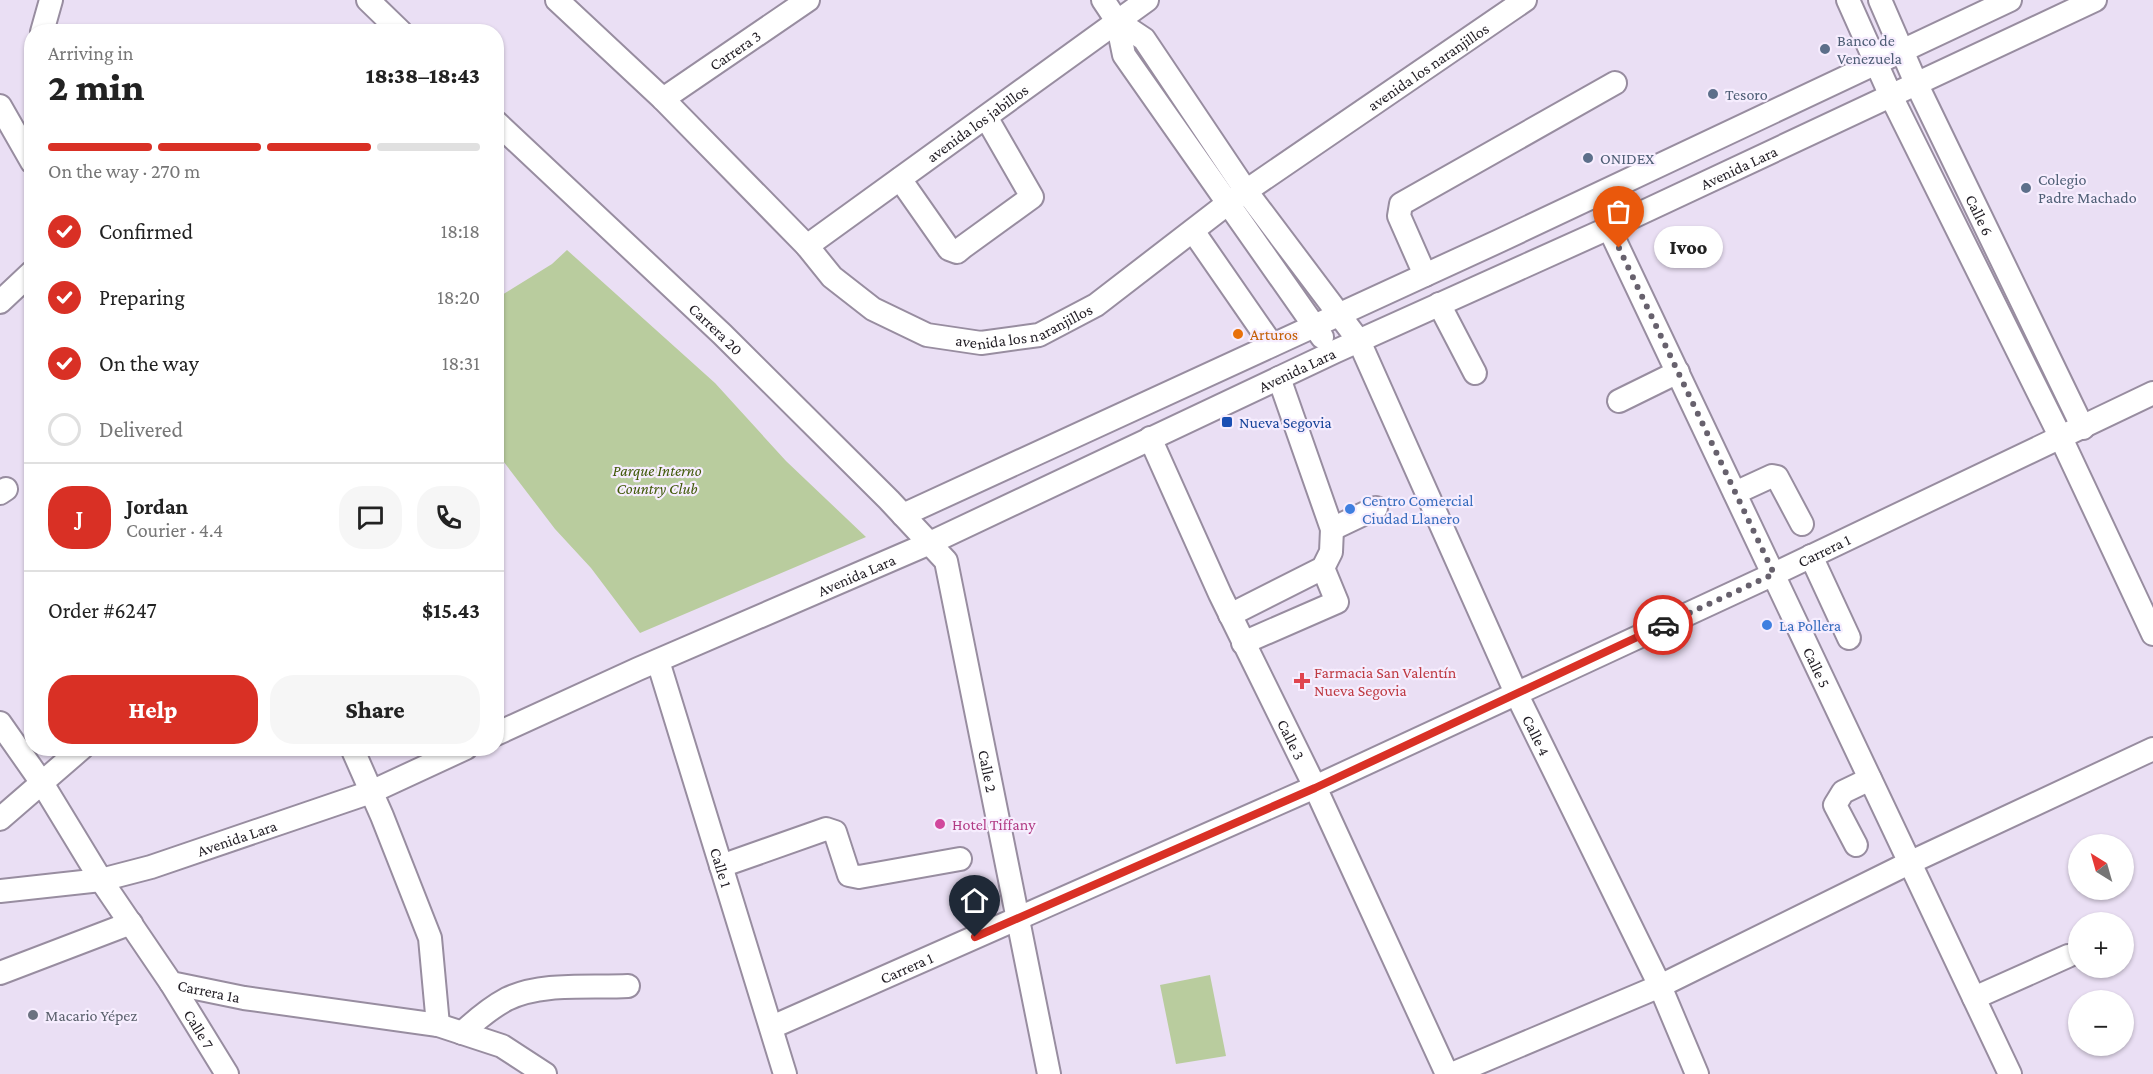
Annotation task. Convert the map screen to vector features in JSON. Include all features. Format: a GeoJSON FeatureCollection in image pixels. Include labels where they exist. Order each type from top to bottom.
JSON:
{"type":"FeatureCollection","features":[{"type":"Feature","properties":{"kind":"street"},"geometry":{"type":"LineString","coordinates":[[368,0],[393,24]]}},
{"type":"Feature","properties":{"kind":"street","name":"avenida los naranjillos"},"geometry":{"type":"LineString","coordinates":[[557,0],[663,99],[807,246],[832,277],[873,309],[927,335],[981,343],[1039,335],[1096,305],[1227,204],[1525,0]]}},
{"type":"Feature","properties":{"kind":"street","name":"Carrera 3"},"geometry":{"type":"LineString","coordinates":[[663,99],[808,0]]}},
{"type":"Feature","properties":{"kind":"street"},"geometry":{"type":"LineString","coordinates":[[1104,0],[1118,21],[1124,55],[1313,327],[1334,352]]}},
{"type":"Feature","properties":{"kind":"street","name":"avenida los jabillos"},"geometry":{"type":"LineString","coordinates":[[807,246],[1147,0]]}},
{"type":"Feature","properties":{"kind":"street"},"geometry":{"type":"LineString","coordinates":[[1848,0],[1875,63],[2061,438],[2153,634]]}},
{"type":"Feature","properties":{"kind":"street","name":"Calle 6"},"geometry":{"type":"LineString","coordinates":[[1880,0],[1916,83],[2083,428]]}},
{"type":"Feature","properties":{"kind":"street","name":"Avenida Lara"},"geometry":{"type":"LineString","coordinates":[[903,515],[1425,275],[2010,0]]}},
{"type":"Feature","properties":{"kind":"street","name":"Avenida Lara"},"geometry":{"type":"LineString","coordinates":[[504,731],[658,661],[930,543],[1334,352],[1610,228],[1890,94],[2095,0]]}},
{"type":"Feature","properties":{"kind":"street","name":"Calle 4"},"geometry":{"type":"LineString","coordinates":[[1118,21],[1144,39],[1246,191],[1359,341],[1516,693],[1660,986],[1697,1074]]}},
{"type":"Feature","properties":{"kind":"street"},"geometry":{"type":"LineString","coordinates":[[1425,275],[1399,216],[1401,204],[1615,83]]}},
{"type":"Feature","properties":{"kind":"street"},"geometry":{"type":"LineString","coordinates":[[0,106],[24,148]]}},
{"type":"Feature","properties":{"kind":"street"},"geometry":{"type":"LineString","coordinates":[[900,179],[949,249],[957,252],[1032,197],[986,117]]}},
{"type":"Feature","properties":{"kind":"street","name":"Carrera 20"},"geometry":{"type":"LineString","coordinates":[[504,130],[722,334],[930,543]]}},
{"type":"Feature","properties":{"kind":"street","name":"Calle 5"},"geometry":{"type":"LineString","coordinates":[[1610,228],[2010,1074]]}},
{"type":"Feature","properties":{"kind":"street"},"geometry":{"type":"LineString","coordinates":[[1193,231],[1272,345]]}},
{"type":"Feature","properties":{"kind":"street"},"geometry":{"type":"LineString","coordinates":[[0,302],[24,280]]}},
{"type":"Feature","properties":{"kind":"street"},"geometry":{"type":"LineString","coordinates":[[1439,304],[1475,374]]}},
{"type":"Feature","properties":{"kind":"street"},"geometry":{"type":"LineString","coordinates":[[1619,401],[1678,372]]}},
{"type":"Feature","properties":{"kind":"street"},"geometry":{"type":"LineString","coordinates":[[1230,615],[1323,568],[1331,552],[1332,528],[1279,378]]}},
{"type":"Feature","properties":{"kind":"street","name":"Carrera 1"},"geometry":{"type":"LineString","coordinates":[[772,1027],[1315,788],[1774,574],[2153,393]]}},
{"type":"Feature","properties":{"kind":"street","name":"Calle 3"},"geometry":{"type":"LineString","coordinates":[[1150,438],[1243,643],[1315,788],[1447,1074]]}},
{"type":"Feature","properties":{"kind":"street"},"geometry":{"type":"LineString","coordinates":[[1735,493],[1772,476],[1777,477],[1802,524]]}},
{"type":"Feature","properties":{"kind":"street"},"geometry":{"type":"LineString","coordinates":[[1332,528],[1376,508]]}},
{"type":"Feature","properties":{"kind":"street","name":"Calle 2"},"geometry":{"type":"LineString","coordinates":[[930,543],[946,561],[1016,919],[1049,1074]]}},
{"type":"Feature","properties":{"kind":"street"},"geometry":{"type":"LineString","coordinates":[[1811,556],[1849,638]]}},
{"type":"Feature","properties":{"kind":"street"},"geometry":{"type":"LineString","coordinates":[[1243,643],[1337,602],[1323,568]]}},
{"type":"Feature","properties":{"kind":"street","name":"Calle 1"},"geometry":{"type":"LineString","coordinates":[[658,661],[785,1074]]}},
{"type":"Feature","properties":{"kind":"street","name":"Carrera 1a"},"geometry":{"type":"LineString","coordinates":[[0,723],[42,783],[101,880],[171,983],[244,998],[438,1025],[502,1046],[545,1074]]}},
{"type":"Feature","properties":{"kind":"street"},"geometry":{"type":"LineString","coordinates":[[1452,1074],[1660,986],[1909,863],[2153,749]]}},
{"type":"Feature","properties":{"kind":"street"},"geometry":{"type":"LineString","coordinates":[[0,819],[73,756]]}},
{"type":"Feature","properties":{"kind":"street"},"geometry":{"type":"LineString","coordinates":[[355,756],[430,938],[438,1025]]}},
{"type":"Feature","properties":{"kind":"street","name":"Avenida Lara"},"geometry":{"type":"LineString","coordinates":[[0,891],[101,880],[151,867],[371,792],[449,756]]}},
{"type":"Feature","properties":{"kind":"street"},"geometry":{"type":"LineString","coordinates":[[1856,845],[1835,805],[1843,792],[1870,779]]}},
{"type":"Feature","properties":{"kind":"street"},"geometry":{"type":"LineString","coordinates":[[722,866],[826,829],[835,832],[849,874],[859,877],[960,859]]}},
{"type":"Feature","properties":{"kind":"street"},"geometry":{"type":"LineString","coordinates":[[0,973],[131,923]]}},
{"type":"Feature","properties":{"kind":"street"},"geometry":{"type":"LineString","coordinates":[[1974,999],[2068,956]]}},
{"type":"Feature","properties":{"kind":"street","name":"Calle 7"},"geometry":{"type":"LineString","coordinates":[[171,983],[227,1074]]}},
{"type":"Feature","properties":{"kind":"street"},"geometry":{"type":"LineString","coordinates":[[462,1033],[488,1010],[509,998],[538,990],[628,986]]}},
{"type":"Feature","properties":{"kind":"green space","name":"Parque Interno Country Club"},"geometry":{"type":"Polygon","coordinates":[[[567,250],[715,383],[786,461],[866,537],[640,633],[591,568],[555,529],[504,462],[504,294],[552,264],[567,250]]]}},
{"type":"Feature","properties":{"kind":"green space"},"geometry":{"type":"Polygon","coordinates":[[[1210,975],[1226,1056],[1176,1064],[1160,985],[1210,975]]]}},
{"type":"Feature","properties":{"kind":"way so far"},"geometry":{"type":"LineString","coordinates":[[1619,248],[1774,574],[1663,625]]}},
{"type":"Feature","properties":{"kind":"place","name":"Banco de Venezuela"},"geometry":{"type":"Point","coordinates":[1825,49]}},
{"type":"Feature","properties":{"kind":"place","name":"Tesoro"},"geometry":{"type":"Point","coordinates":[1713,94]}},
{"type":"Feature","properties":{"kind":"place","name":"ONIDEX"},"geometry":{"type":"Point","coordinates":[1588,158]}},
{"type":"Feature","properties":{"kind":"place","name":"Colegio Padre Machado"},"geometry":{"type":"Point","coordinates":[2026,188]}},
{"type":"Feature","properties":{"kind":"place","name":"Ivoo"},"geometry":{"type":"Point","coordinates":[1619,248]}},
{"type":"Feature","properties":{"kind":"place","name":"Arturos"},"geometry":{"type":"Point","coordinates":[1238,334]}},
{"type":"Feature","properties":{"kind":"place","name":"Nueva Segovia"},"geometry":{"type":"Point","coordinates":[1227,422]}},
{"type":"Feature","properties":{"kind":"place","name":"Centro Comercial Ciudad Llanero"},"geometry":{"type":"Point","coordinates":[1350,509]}},
{"type":"Feature","properties":{"kind":"place","name":"La Pollera"},"geometry":{"type":"Point","coordinates":[1767,625]}},
{"type":"Feature","properties":{"kind":"place","name":"Farmacia San Valentín Nueva Segovia"},"geometry":{"type":"Point","coordinates":[1302,681]}},
{"type":"Feature","properties":{"kind":"place","name":"Hotel Tiffany"},"geometry":{"type":"Point","coordinates":[940,824]}},
{"type":"Feature","properties":{"kind":"place","name":"Macario Yépez"},"geometry":{"type":"Point","coordinates":[33,1015]}},
{"type":"Feature","properties":{"kind":"route"},"geometry":{"type":"LineString","coordinates":[[975,937],[1315,788],[1663,625]]}}]}
